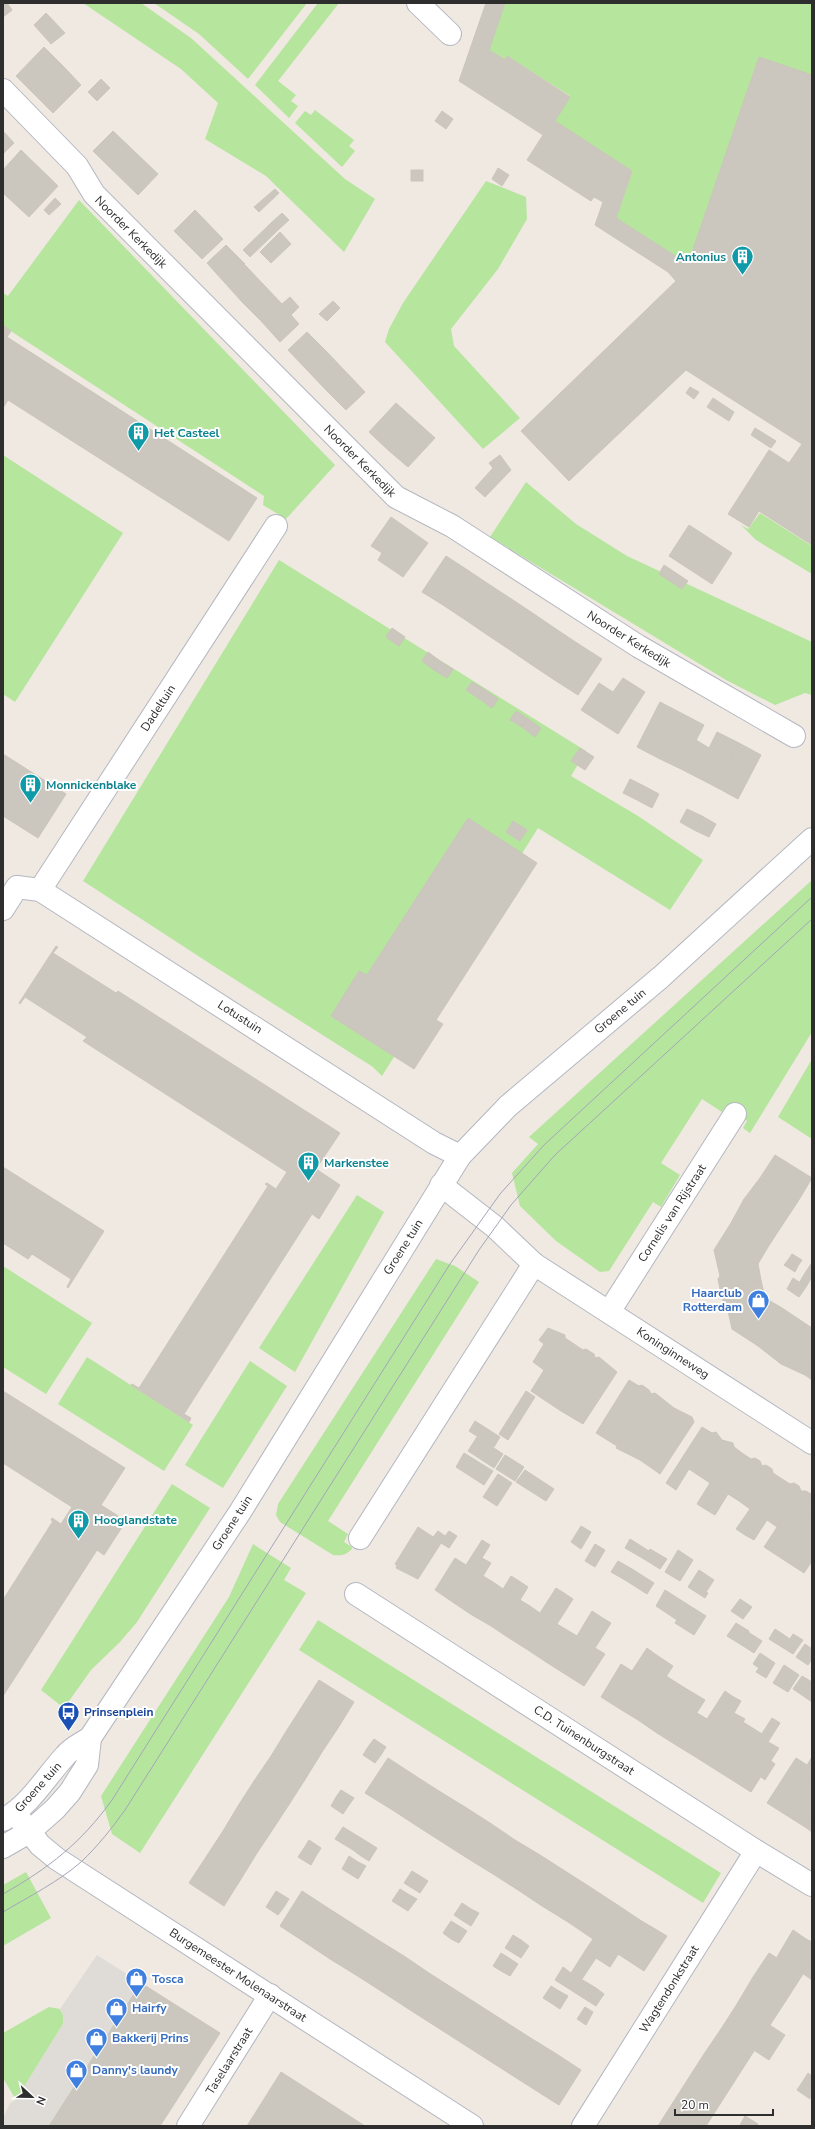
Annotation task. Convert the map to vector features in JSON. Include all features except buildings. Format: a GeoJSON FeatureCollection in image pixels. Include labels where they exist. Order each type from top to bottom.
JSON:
{"type":"FeatureCollection","features":[{"type":"Feature","properties":{"kind":"street"},"geometry":{"type":"LineString","coordinates":[[418,3],[450,34]]}},
{"type":"Feature","properties":{"kind":"street","name":"Noorder Kerkedijk"},"geometry":{"type":"LineString","coordinates":[[3,90],[77,166],[94,194],[396,497],[452,526],[638,646],[794,736]]}},
{"type":"Feature","properties":{"kind":"street","name":"Dadeltuin"},"geometry":{"type":"LineString","coordinates":[[40,890],[276,526]]}},
{"type":"Feature","properties":{"kind":"street","name":"Groene tuin"},"geometry":{"type":"LineString","coordinates":[[9,1816],[49,1778],[66,1754],[90,1738],[240,1512],[460,1156],[508,1106],[661,976],[812,839]]}},
{"type":"Feature","properties":{"kind":"street","name":"Lotustuin"},"geometry":{"type":"LineString","coordinates":[[3,909],[17,887],[40,890],[434,1143],[460,1156]]}},
{"type":"Feature","properties":{"kind":"street","name":"Cornelis van Rijstraat"},"geometry":{"type":"LineString","coordinates":[[609,1312],[735,1114]]}},
{"type":"Feature","properties":{"kind":"street","name":"Koninginneweg"},"geometry":{"type":"LineString","coordinates":[[441,1185],[494,1227],[534,1264],[812,1443]]}},
{"type":"Feature","properties":{"kind":"street"},"geometry":{"type":"LineString","coordinates":[[360,1538],[534,1264]]}},
{"type":"Feature","properties":{"kind":"street","name":"C.D. Tuinenburgstraat"},"geometry":{"type":"LineString","coordinates":[[356,1594],[756,1851],[812,1885]]}},
{"type":"Feature","properties":{"kind":"street","name":"Groene tuin"},"geometry":{"type":"LineString","coordinates":[[3,1847],[29,1832],[55,1809],[87,1766],[90,1738]]}},
{"type":"Feature","properties":{"kind":"street","name":"Burgemeester Molenaarstraat"},"geometry":{"type":"LineString","coordinates":[[9,1816],[29,1832],[40,1845],[57,1859],[270,1995],[463,2124]]}},
{"type":"Feature","properties":{"kind":"street","name":"Wagtendonkstraat"},"geometry":{"type":"LineString","coordinates":[[583,2126],[756,1851]]}},
{"type":"Feature","properties":{"kind":"street","name":"Taselaarstraat"},"geometry":{"type":"LineString","coordinates":[[188,2126],[270,1995]]}},
{"type":"Feature","properties":{"kind":"green space"},"geometry":{"type":"Polygon","coordinates":[[[83,3],[141,3],[191,38],[345,179],[375,199],[344,252],[266,176],[205,139],[218,103],[181,69],[83,3]]]}},
{"type":"Feature","properties":{"kind":"green space"},"geometry":{"type":"Polygon","coordinates":[[[154,3],[307,3],[248,79],[199,34],[154,3]]]}},
{"type":"Feature","properties":{"kind":"green space"},"geometry":{"type":"Polygon","coordinates":[[[318,3],[339,3],[278,81],[296,95],[291,101],[298,106],[289,118],[255,85],[318,3]]]}},
{"type":"Feature","properties":{"kind":"green space"},"geometry":{"type":"Polygon","coordinates":[[[505,3],[812,3],[812,75],[688,264],[616,218],[632,171],[555,121],[570,96],[507,56],[505,60],[489,50],[505,3]]]}},
{"type":"Feature","properties":{"kind":"green space"},"geometry":{"type":"Polygon","coordinates":[[[315,110],[354,140],[349,146],[355,151],[342,167],[295,123],[305,111],[311,115],[315,110]]]}},
{"type":"Feature","properties":{"kind":"green space"},"geometry":{"type":"Polygon","coordinates":[[[486,181],[526,197],[527,219],[498,269],[451,329],[454,346],[520,418],[483,449],[385,342],[389,329],[403,303],[486,181]]]}},
{"type":"Feature","properties":{"kind":"green space"},"geometry":{"type":"Polygon","coordinates":[[[79,200],[335,465],[286,519],[263,505],[264,496],[3,326],[3,293],[8,296],[79,200]]]}},
{"type":"Feature","properties":{"kind":"green space"},"geometry":{"type":"Polygon","coordinates":[[[3,455],[123,533],[15,702],[3,694],[3,455]]]}},
{"type":"Feature","properties":{"kind":"green space"},"geometry":{"type":"Polygon","coordinates":[[[526,482],[576,524],[627,556],[812,642],[812,695],[805,693],[775,705],[726,680],[490,537],[526,482]]]}},
{"type":"Feature","properties":{"kind":"green space"},"geometry":{"type":"Polygon","coordinates":[[[760,513],[812,546],[812,574],[756,540],[741,525],[748,529],[760,513]]]}},
{"type":"Feature","properties":{"kind":"green space"},"geometry":{"type":"Polygon","coordinates":[[[279,560],[586,751],[571,776],[638,816],[703,860],[670,910],[538,828],[382,1076],[373,1067],[83,881],[279,560]]]}},
{"type":"Feature","properties":{"kind":"green space"},"geometry":{"type":"Polygon","coordinates":[[[812,880],[812,1032],[750,1133],[743,1128],[747,1121],[726,1106],[722,1112],[702,1099],[661,1163],[680,1175],[661,1207],[653,1202],[609,1271],[600,1272],[556,1241],[520,1206],[512,1173],[538,1144],[529,1137],[812,880]]]}},
{"type":"Feature","properties":{"kind":"green space"},"geometry":{"type":"Polygon","coordinates":[[[812,1059],[812,1139],[778,1117],[812,1059]]]}},
{"type":"Feature","properties":{"kind":"green space"},"geometry":{"type":"Polygon","coordinates":[[[357,1195],[384,1212],[295,1372],[259,1348],[357,1195]]]}},
{"type":"Feature","properties":{"kind":"green space"},"geometry":{"type":"Polygon","coordinates":[[[436,1259],[455,1266],[479,1282],[328,1521],[348,1534],[344,1542],[352,1547],[352,1549],[346,1554],[333,1555],[280,1522],[276,1515],[278,1504],[436,1259]]]}},
{"type":"Feature","properties":{"kind":"green space"},"geometry":{"type":"Polygon","coordinates":[[[3,1266],[92,1323],[46,1394],[3,1367],[3,1266]]]}},
{"type":"Feature","properties":{"kind":"green space"},"geometry":{"type":"Polygon","coordinates":[[[87,1357],[193,1425],[164,1471],[58,1404],[87,1357]]]}},
{"type":"Feature","properties":{"kind":"green space"},"geometry":{"type":"Polygon","coordinates":[[[250,1361],[287,1386],[223,1488],[185,1465],[250,1361]]]}},
{"type":"Feature","properties":{"kind":"green space"},"geometry":{"type":"Polygon","coordinates":[[[172,1484],[210,1508],[137,1622],[120,1642],[91,1670],[64,1708],[41,1690],[172,1484]]]}},
{"type":"Feature","properties":{"kind":"green space"},"geometry":{"type":"Polygon","coordinates":[[[253,1544],[291,1568],[284,1580],[306,1593],[140,1853],[112,1834],[101,1796],[229,1597],[253,1544]]]}},
{"type":"Feature","properties":{"kind":"green space"},"geometry":{"type":"Polygon","coordinates":[[[318,1620],[721,1873],[703,1903],[299,1650],[318,1620]]]}},
{"type":"Feature","properties":{"kind":"green space"},"geometry":{"type":"Polygon","coordinates":[[[26,1872],[51,1918],[3,1946],[3,1885],[26,1872]]]}},
{"type":"Feature","properties":{"kind":"green space"},"geometry":{"type":"Polygon","coordinates":[[[49,2007],[60,2009],[63,2015],[63,2024],[16,2100],[3,2078],[3,2033],[49,2007]]]}},
{"type":"Feature","properties":{"kind":"shaded area"},"geometry":{"type":"Polygon","coordinates":[[[97,1955],[141,1983],[49,2126],[3,2126],[3,2118],[10,2103],[16,2100],[63,2024],[63,2015],[60,2009],[97,1955]]]}},
{"type":"Feature","properties":{"kind":"tram line"},"geometry":{"type":"LineString","coordinates":[[3,1894],[50,1864],[76,1842],[112,1800],[450,1264],[500,1194],[544,1145],[812,897]]}},
{"type":"Feature","properties":{"kind":"tram line"},"geometry":{"type":"LineString","coordinates":[[3,1912],[53,1882],[81,1862],[93,1850],[125,1810],[479,1250],[511,1205],[555,1155],[812,919]]}},
{"type":"Feature","properties":{"kind":"place","name":"Antonius"},"geometry":{"type":"Point","coordinates":[742,276]}},
{"type":"Feature","properties":{"kind":"place","name":"Het Casteel"},"geometry":{"type":"Point","coordinates":[139,452]}},
{"type":"Feature","properties":{"kind":"place","name":"Monnickenblake"},"geometry":{"type":"Point","coordinates":[31,804]}},
{"type":"Feature","properties":{"kind":"place","name":"Markenstee"},"geometry":{"type":"Point","coordinates":[309,1182]}},
{"type":"Feature","properties":{"kind":"place","name":"Haarclub Rotterdam"},"geometry":{"type":"Point","coordinates":[758,1320]}},
{"type":"Feature","properties":{"kind":"place","name":"Hooglandstate"},"geometry":{"type":"Point","coordinates":[78,1540]}},
{"type":"Feature","properties":{"kind":"place","name":"Prinsenplein"},"geometry":{"type":"Point","coordinates":[69,1732]}},
{"type":"Feature","properties":{"kind":"place","name":"Tosca"},"geometry":{"type":"Point","coordinates":[136,1998]}},
{"type":"Feature","properties":{"kind":"place","name":"Hairfy"},"geometry":{"type":"Point","coordinates":[116,2028]}},
{"type":"Feature","properties":{"kind":"place","name":"Bakkerij Prins"},"geometry":{"type":"Point","coordinates":[97,2058]}},
{"type":"Feature","properties":{"kind":"place","name":"Danny's laundy"},"geometry":{"type":"Point","coordinates":[77,2090]}}]}
